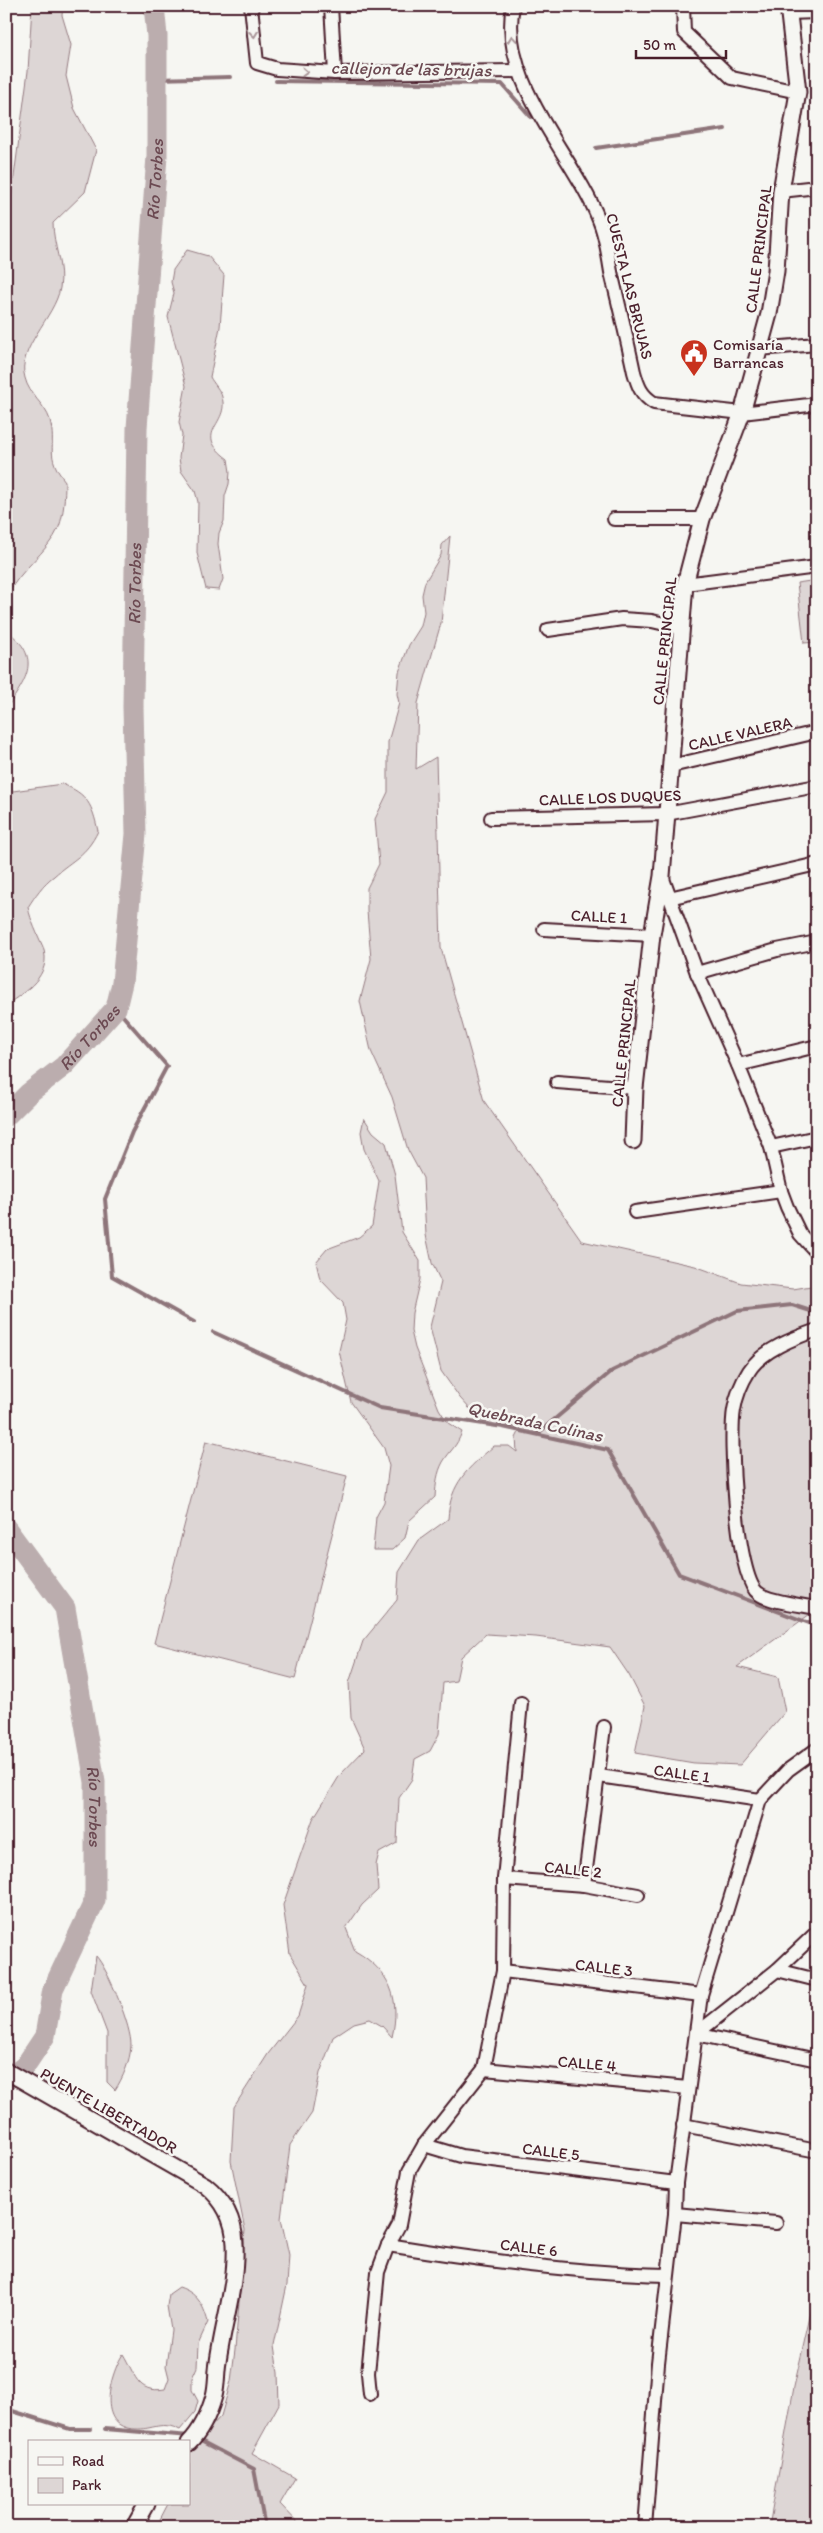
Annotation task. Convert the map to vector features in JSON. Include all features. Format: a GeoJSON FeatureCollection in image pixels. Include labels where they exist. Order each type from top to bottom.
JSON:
{"type":"FeatureCollection","features":[{"type":"Feature","properties":{"kind":"street"},"geometry":{"type":"LineString","coordinates":[[251,6],[258,62],[277,69],[335,73],[518,71]]}},
{"type":"Feature","properties":{"kind":"street"},"geometry":{"type":"LineString","coordinates":[[331,6],[335,73]]}},
{"type":"Feature","properties":{"kind":"street","name":"CUESTA LAS BRUJAS"},"geometry":{"type":"LineString","coordinates":[[513,6],[511,39],[518,71],[557,144],[580,179],[600,221],[639,388],[645,397],[654,403],[742,414],[817,404]]}},
{"type":"Feature","properties":{"kind":"street"},"geometry":{"type":"LineString","coordinates":[[683,6],[684,32],[732,78],[798,92]]}},
{"type":"Feature","properties":{"kind":"street"},"geometry":{"type":"LineString","coordinates":[[788,10],[817,12]]}},
{"type":"Feature","properties":{"kind":"street","name":"CALLE PRINCIPAL"},"geometry":{"type":"LineString","coordinates":[[632,1142],[635,1088],[652,935],[662,876],[685,584],[702,519],[742,414],[769,314],[776,271],[781,192],[798,92],[788,10]]}},
{"type":"Feature","properties":{"kind":"street"},"geometry":{"type":"LineString","coordinates":[[781,192],[817,187]]}},
{"type":"Feature","properties":{"kind":"street"},"geometry":{"type":"LineString","coordinates":[[759,349],[817,344]]}},
{"type":"Feature","properties":{"kind":"street"},"geometry":{"type":"LineString","coordinates":[[614,519],[702,519]]}},
{"type":"Feature","properties":{"kind":"street"},"geometry":{"type":"LineString","coordinates":[[685,584],[817,567]]}},
{"type":"Feature","properties":{"kind":"street"},"geometry":{"type":"LineString","coordinates":[[548,630],[622,619],[652,621],[682,628]]}},
{"type":"Feature","properties":{"kind":"street","name":"CALLE VALERA"},"geometry":{"type":"LineString","coordinates":[[671,766],[817,732]]}},
{"type":"Feature","properties":{"kind":"street","name":"CALLE LOS DUQUES"},"geometry":{"type":"LineString","coordinates":[[491,818],[666,814],[817,786]]}},
{"type":"Feature","properties":{"kind":"street"},"geometry":{"type":"LineString","coordinates":[[669,898],[817,864]]}},
{"type":"Feature","properties":{"kind":"street"},"geometry":{"type":"LineString","coordinates":[[662,876],[697,973],[738,1065],[771,1147],[781,1191],[800,1234],[817,1253]]}},
{"type":"Feature","properties":{"kind":"street","name":"CALLE 1"},"geometry":{"type":"LineString","coordinates":[[544,929],[652,935]]}},
{"type":"Feature","properties":{"kind":"street"},"geometry":{"type":"LineString","coordinates":[[697,973],[777,950],[817,942]]}},
{"type":"Feature","properties":{"kind":"street"},"geometry":{"type":"LineString","coordinates":[[738,1065],[817,1046]]}},
{"type":"Feature","properties":{"kind":"street"},"geometry":{"type":"LineString","coordinates":[[557,1082],[635,1088]]}},
{"type":"Feature","properties":{"kind":"street"},"geometry":{"type":"LineString","coordinates":[[771,1147],[817,1137]]}},
{"type":"Feature","properties":{"kind":"street"},"geometry":{"type":"LineString","coordinates":[[634,1212],[781,1191]]}},
{"type":"Feature","properties":{"kind":"street"},"geometry":{"type":"LineString","coordinates":[[817,1330],[785,1343],[751,1368],[743,1382],[734,1410],[739,1532],[748,1580],[758,1594],[817,1608]]}},
{"type":"Feature","properties":{"kind":"street"},"geometry":{"type":"LineString","coordinates":[[370,2394],[368,2373],[378,2272],[388,2244],[399,2225],[409,2171],[424,2146],[484,2069],[503,1971],[504,1879],[521,1703]]}},
{"type":"Feature","properties":{"kind":"street"},"geometry":{"type":"LineString","coordinates":[[584,1885],[604,1727]]}},
{"type":"Feature","properties":{"kind":"street"},"geometry":{"type":"LineString","coordinates":[[644,2527],[667,2275],[675,2214],[676,2183],[701,1995],[760,1800],[788,1770],[817,1749]]}},
{"type":"Feature","properties":{"kind":"street","name":"CALLE 1"},"geometry":{"type":"LineString","coordinates":[[599,1776],[760,1800]]}},
{"type":"Feature","properties":{"kind":"street","name":"CALLE 2"},"geometry":{"type":"LineString","coordinates":[[504,1879],[584,1885],[638,1895]]}},
{"type":"Feature","properties":{"kind":"street"},"geometry":{"type":"LineString","coordinates":[[696,2034],[777,1970],[817,1932]]}},
{"type":"Feature","properties":{"kind":"street"},"geometry":{"type":"LineString","coordinates":[[777,1970],[817,1980]]}},
{"type":"Feature","properties":{"kind":"street","name":"CALLE 3"},"geometry":{"type":"LineString","coordinates":[[503,1971],[701,1995]]}},
{"type":"Feature","properties":{"kind":"street"},"geometry":{"type":"LineString","coordinates":[[696,2034],[817,2060]]}},
{"type":"Feature","properties":{"kind":"street","name":"CALLE 4"},"geometry":{"type":"LineString","coordinates":[[484,2069],[688,2088]]}},
{"type":"Feature","properties":{"kind":"street","name":"PUENTE LIBERTADOR"},"geometry":{"type":"LineString","coordinates":[[6,2071],[195,2179],[219,2196],[227,2210],[235,2245],[231,2291],[218,2362],[215,2395],[204,2424],[190,2442]]}},
{"type":"Feature","properties":{"kind":"street"},"geometry":{"type":"LineString","coordinates":[[683,2125],[812,2150]]}},
{"type":"Feature","properties":{"kind":"street","name":"CALLE 5"},"geometry":{"type":"LineString","coordinates":[[424,2146],[462,2156],[676,2183]]}},
{"type":"Feature","properties":{"kind":"street"},"geometry":{"type":"LineString","coordinates":[[675,2214],[776,2223]]}},
{"type":"Feature","properties":{"kind":"street","name":"CALLE 6"},"geometry":{"type":"LineString","coordinates":[[388,2244],[433,2252],[614,2274],[667,2275]]}},
{"type":"Feature","properties":{"kind":"street"},"geometry":{"type":"LineString","coordinates":[[134,2527],[146,2506]]}},
{"type":"Feature","properties":{"kind":"green space"},"geometry":{"type":"Polygon","coordinates":[[[32,6],[63,6],[62,15],[71,45],[66,76],[74,108],[96,150],[85,192],[53,223],[61,272],[60,288],[57,299],[31,344],[24,367],[27,384],[33,395],[45,409],[50,420],[53,457],[65,481],[62,516],[59,527],[48,545],[18,578],[6,598],[6,237],[28,71],[32,6]]]}},
{"type":"Feature","properties":{"kind":"green space"},"geometry":{"type":"Polygon","coordinates":[[[187,250],[208,256],[224,275],[220,327],[210,377],[219,390],[223,407],[212,435],[213,442],[217,450],[228,459],[230,472],[225,496],[224,521],[219,533],[218,544],[223,579],[219,590],[206,589],[197,553],[198,502],[195,491],[181,471],[179,458],[182,435],[179,422],[186,386],[168,317],[174,293],[171,282],[173,270],[187,250]]]}},
{"type":"Feature","properties":{"kind":"green space"},"geometry":{"type":"Polygon","coordinates":[[[450,536],[441,623],[418,703],[416,769],[436,757],[441,948],[484,1101],[582,1241],[695,1266],[741,1283],[793,1289],[817,1285],[817,1609],[737,1667],[778,1677],[785,1712],[740,1765],[694,1763],[635,1753],[645,1706],[629,1675],[610,1647],[536,1637],[486,1634],[461,1657],[456,1681],[443,1683],[439,1734],[430,1751],[415,1759],[412,1779],[399,1798],[397,1843],[379,1853],[376,1865],[378,1890],[362,1905],[346,1928],[355,1951],[377,1967],[390,1987],[395,2010],[392,2037],[382,2026],[370,2019],[354,2023],[333,2037],[320,2073],[312,2113],[290,2145],[281,2219],[289,2255],[287,2285],[274,2346],[278,2373],[279,2404],[252,2453],[295,2478],[280,2504],[302,2527],[156,2527],[167,2506],[190,2506],[190,2450],[221,2416],[231,2381],[245,2230],[231,2161],[234,2107],[268,2054],[298,2016],[308,1984],[290,1954],[283,1905],[313,1819],[340,1775],[365,1749],[351,1718],[349,1683],[363,1641],[397,1600],[399,1572],[419,1540],[448,1519],[452,1496],[462,1477],[485,1454],[494,1446],[509,1446],[517,1452],[516,1438],[522,1426],[503,1427],[480,1420],[460,1398],[441,1371],[430,1327],[441,1282],[432,1263],[426,1235],[423,1178],[408,1150],[392,1097],[371,1051],[360,1001],[371,959],[367,888],[379,864],[375,819],[388,792],[388,742],[399,703],[397,694],[399,672],[409,645],[421,626],[424,612],[422,595],[425,582],[441,555],[442,545],[450,536]]]}},
{"type":"Feature","properties":{"kind":"green space"},"geometry":{"type":"Polygon","coordinates":[[[817,580],[817,642],[804,643],[797,583],[817,580]]]}},
{"type":"Feature","properties":{"kind":"green space"},"geometry":{"type":"Polygon","coordinates":[[[11,634],[26,653],[28,662],[24,680],[6,709],[6,635],[11,634]]]}},
{"type":"Feature","properties":{"kind":"green space"},"geometry":{"type":"Polygon","coordinates":[[[62,784],[78,792],[88,802],[94,814],[98,831],[84,852],[46,883],[28,907],[32,923],[43,947],[44,966],[35,982],[6,1005],[6,792],[62,784]]]}},
{"type":"Feature","properties":{"kind":"green space"},"geometry":{"type":"Polygon","coordinates":[[[364,1118],[373,1132],[386,1143],[395,1175],[402,1232],[420,1261],[420,1279],[412,1313],[411,1331],[415,1348],[439,1409],[448,1423],[462,1432],[458,1442],[441,1466],[435,1497],[409,1521],[405,1538],[392,1550],[373,1550],[376,1517],[384,1502],[389,1466],[384,1448],[351,1402],[339,1351],[346,1320],[343,1303],[320,1279],[316,1262],[327,1249],[359,1237],[372,1226],[379,1181],[364,1149],[361,1132],[364,1118]]]}},
{"type":"Feature","properties":{"kind":"green space"},"geometry":{"type":"Polygon","coordinates":[[[206,1441],[347,1476],[295,1679],[154,1643],[206,1441]]]}},
{"type":"Feature","properties":{"kind":"green space"},"geometry":{"type":"Polygon","coordinates":[[[6,1906],[12,1947],[6,1972],[6,1906]]]}},
{"type":"Feature","properties":{"kind":"green space"},"geometry":{"type":"Polygon","coordinates":[[[96,1956],[107,1973],[118,1999],[130,2037],[131,2046],[128,2063],[115,2090],[107,2082],[107,2033],[91,1991],[96,1956]]]}},
{"type":"Feature","properties":{"kind":"green space"},"geometry":{"type":"Polygon","coordinates":[[[817,2286],[817,2527],[769,2527],[794,2387],[817,2286]]]}},
{"type":"Feature","properties":{"kind":"green space"},"geometry":{"type":"Polygon","coordinates":[[[179,2287],[195,2296],[204,2310],[208,2322],[198,2344],[197,2367],[192,2378],[192,2390],[198,2401],[195,2412],[180,2430],[168,2426],[135,2429],[122,2426],[114,2420],[110,2410],[109,2399],[118,2363],[123,2354],[134,2375],[142,2385],[155,2390],[165,2389],[169,2378],[166,2366],[171,2330],[167,2306],[169,2294],[179,2287]]]}},
{"type":"Feature","properties":{"kind":"waterway","name":"Río Torbes"},"geometry":{"type":"LineString","coordinates":[[6,1116],[29,1093],[64,1066],[116,1008],[122,983],[136,834],[133,707],[137,428],[157,156],[157,36],[154,6]]}},
{"type":"Feature","properties":{"kind":"waterway","name":"callejon de las brujas"},"geometry":{"type":"LineString","coordinates":[[157,79],[230,77]]}},
{"type":"Feature","properties":{"kind":"waterway","name":"callejon de las brujas"},"geometry":{"type":"LineString","coordinates":[[276,81],[502,84],[531,117]]}},
{"type":"Feature","properties":{"kind":"waterway","name":"callejon de las brujas"},"geometry":{"type":"LineString","coordinates":[[596,148],[725,129]]}},
{"type":"Feature","properties":{"kind":"waterway","name":"Quebrada Colinas"},"geometry":{"type":"LineString","coordinates":[[116,1008],[167,1066],[132,1132],[105,1199],[112,1276],[194,1322]]}},
{"type":"Feature","properties":{"kind":"waterway"},"geometry":{"type":"LineString","coordinates":[[537,1434],[612,1371],[737,1311],[792,1305],[817,1313]]}},
{"type":"Feature","properties":{"kind":"waterway","name":"Quebrada Colinas"},"geometry":{"type":"LineString","coordinates":[[213,1332],[380,1408],[503,1427],[608,1450],[679,1574],[817,1626]]}},
{"type":"Feature","properties":{"kind":"waterway","name":"Río Torbes"},"geometry":{"type":"LineString","coordinates":[[6,1528],[65,1608],[95,1782],[95,1900],[53,1989],[45,2036],[25,2066],[6,2080]]}},
{"type":"Feature","properties":{"kind":"waterway"},"geometry":{"type":"LineString","coordinates":[[6,2409],[70,2429],[90,2429]]}},
{"type":"Feature","properties":{"kind":"waterway"},"geometry":{"type":"LineString","coordinates":[[105,2429],[190,2436]]}},
{"type":"Feature","properties":{"kind":"waterway"},"geometry":{"type":"LineString","coordinates":[[197,2439],[254,2469],[265,2527]]}},
{"type":"Feature","properties":{"kind":"place","name":"Comisaría Barrancas"},"geometry":{"type":"Point","coordinates":[694,377]}}]}
